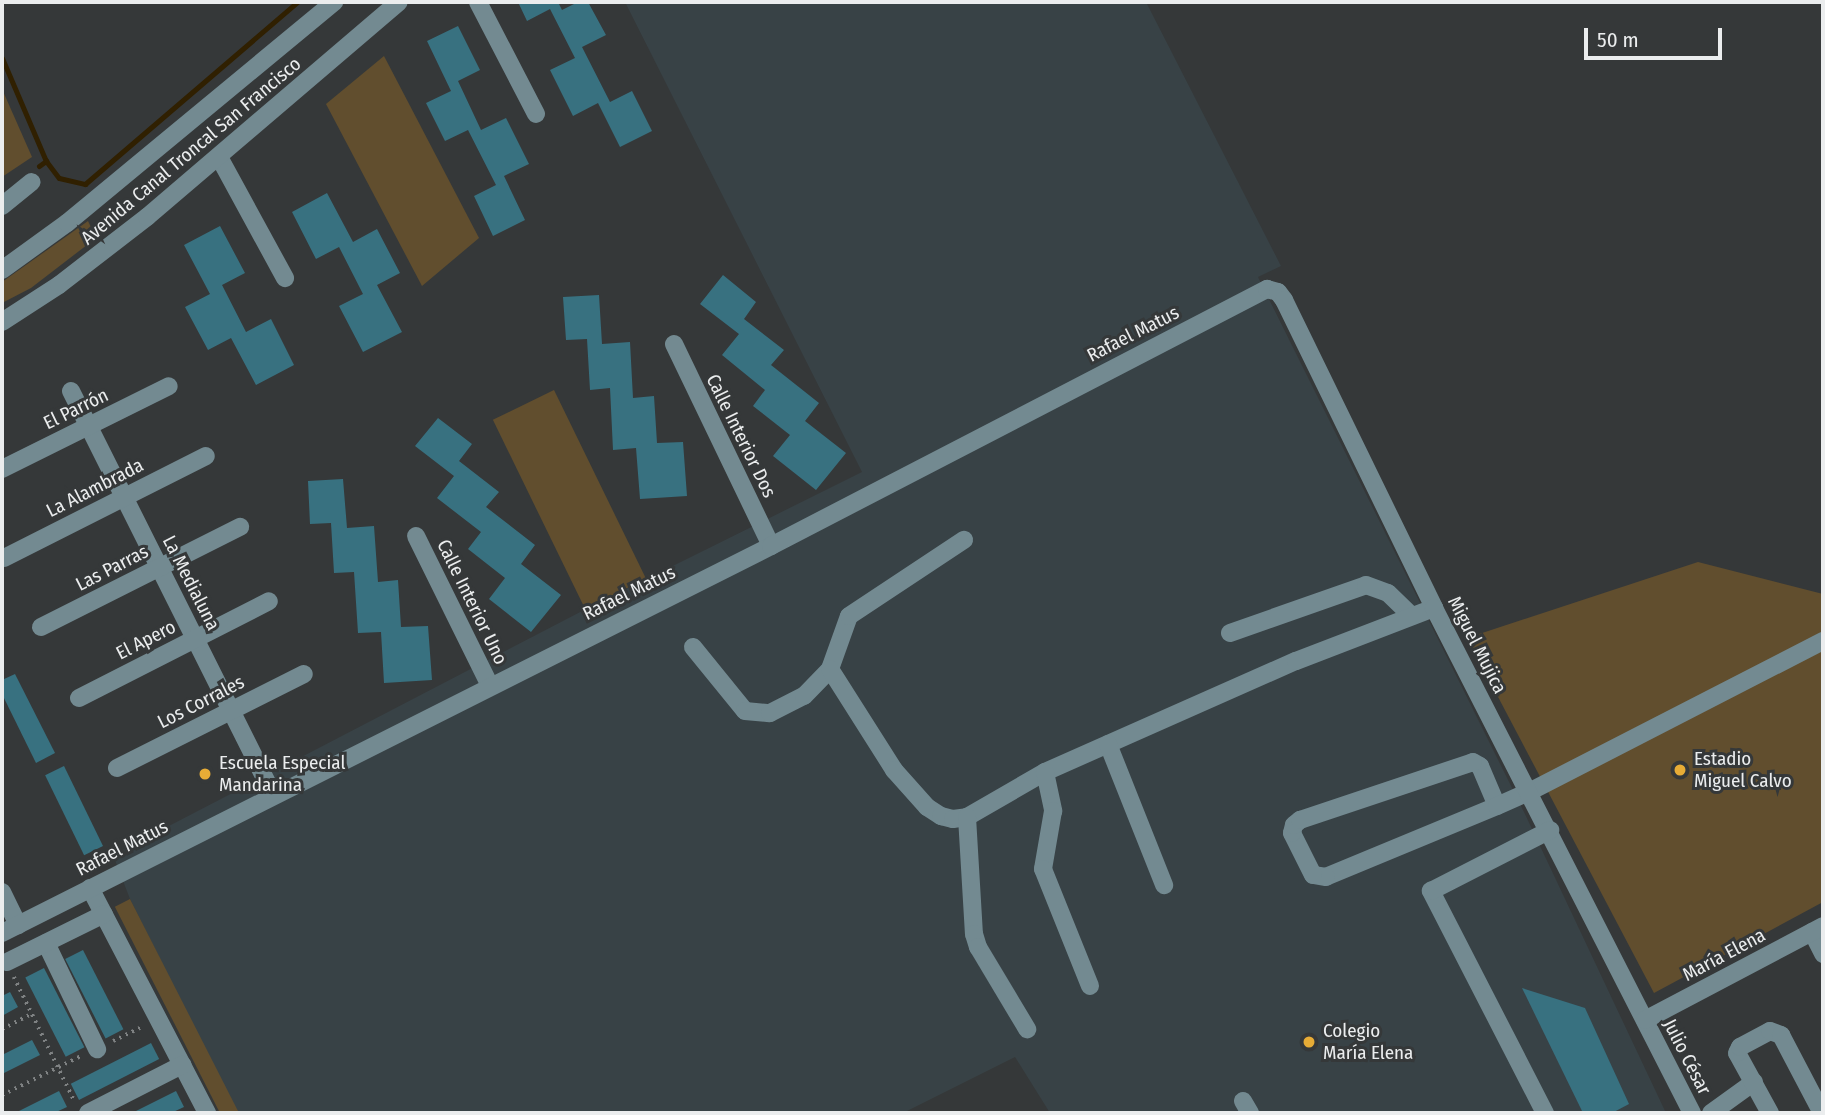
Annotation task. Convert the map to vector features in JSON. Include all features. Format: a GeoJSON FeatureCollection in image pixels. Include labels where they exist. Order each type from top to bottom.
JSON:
{"type":"FeatureCollection","features":[{"type":"Feature","properties":{"kind":"street","name":"Avenida Canal Troncal San Francisco"},"geometry":{"type":"LineString","coordinates":[[2,270],[67,223],[334,2]]}},
{"type":"Feature","properties":{"kind":"street","name":"Avenida Canal Troncal San Francisco"},"geometry":{"type":"LineString","coordinates":[[2,322],[100,254],[219,157],[399,2]]}},
{"type":"Feature","properties":{"kind":"street"},"geometry":{"type":"LineString","coordinates":[[478,2],[536,114]]}},
{"type":"Feature","properties":{"kind":"street"},"geometry":{"type":"LineString","coordinates":[[219,157],[285,278]]}},
{"type":"Feature","properties":{"kind":"street"},"geometry":{"type":"LineString","coordinates":[[2,206],[32,182]]}},
{"type":"Feature","properties":{"kind":"street","name":"Rafael Matus"},"geometry":{"type":"LineString","coordinates":[[10,929],[273,794],[771,546],[1261,291],[1273,290]]}},
{"type":"Feature","properties":{"kind":"street","name":"Miguel Mujica"},"geometry":{"type":"LineString","coordinates":[[1273,290],[1284,300],[1434,608],[1645,1020]]}},
{"type":"Feature","properties":{"kind":"street","name":"Calle Interior Dos"},"geometry":{"type":"LineString","coordinates":[[674,344],[771,546]]}},
{"type":"Feature","properties":{"kind":"street","name":"El Parrón"},"geometry":{"type":"LineString","coordinates":[[2,469],[169,386]]}},
{"type":"Feature","properties":{"kind":"street","name":"La Medialuna"},"geometry":{"type":"LineString","coordinates":[[71,391],[273,794]]}},
{"type":"Feature","properties":{"kind":"street","name":"La Alambrada"},"geometry":{"type":"LineString","coordinates":[[4,558],[206,456]]}},
{"type":"Feature","properties":{"kind":"street","name":"Las Parras"},"geometry":{"type":"LineString","coordinates":[[41,627],[240,527]]}},
{"type":"Feature","properties":{"kind":"street","name":"Calle Interior Uno"},"geometry":{"type":"LineString","coordinates":[[416,536],[490,686]]}},
{"type":"Feature","properties":{"kind":"street"},"geometry":{"type":"LineString","coordinates":[[693,647],[745,711],[770,713],[804,696],[830,669],[849,616],[964,540]]}},
{"type":"Feature","properties":{"kind":"street"},"geometry":{"type":"LineString","coordinates":[[1230,633],[1366,585],[1388,593],[1412,616]]}},
{"type":"Feature","properties":{"kind":"street","name":"El Apero"},"geometry":{"type":"LineString","coordinates":[[79,698],[269,601]]}},
{"type":"Feature","properties":{"kind":"street"},"geometry":{"type":"LineString","coordinates":[[830,669],[885,758],[927,807],[941,817],[967,817],[1045,772],[1296,661],[1434,608]]}},
{"type":"Feature","properties":{"kind":"street"},"geometry":{"type":"LineString","coordinates":[[1497,806],[1480,766],[1473,762],[1300,820],[1294,825],[1292,833],[1313,875],[1326,877],[1497,806],[1530,792],[1823,641]]}},
{"type":"Feature","properties":{"kind":"street","name":"Los Corrales"},"geometry":{"type":"LineString","coordinates":[[117,768],[304,674]]}},
{"type":"Feature","properties":{"kind":"street"},"geometry":{"type":"LineString","coordinates":[[1108,744],[1164,885]]}},
{"type":"Feature","properties":{"kind":"street"},"geometry":{"type":"LineString","coordinates":[[1045,772],[1053,811],[1043,869],[1090,986]]}},
{"type":"Feature","properties":{"kind":"street"},"geometry":{"type":"LineString","coordinates":[[967,817],[974,934],[978,947],[1027,1029]]}},
{"type":"Feature","properties":{"kind":"street"},"geometry":{"type":"LineString","coordinates":[[1545,1113],[1431,891],[1550,830]]}},
{"type":"Feature","properties":{"kind":"street"},"geometry":{"type":"LineString","coordinates":[[90,888],[207,1113]]}},
{"type":"Feature","properties":{"kind":"street"},"geometry":{"type":"LineString","coordinates":[[2,892],[10,929]]}},
{"type":"Feature","properties":{"kind":"street"},"geometry":{"type":"LineString","coordinates":[[7,962],[104,914]]}},
{"type":"Feature","properties":{"kind":"street"},"geometry":{"type":"LineString","coordinates":[[1817,929],[1823,954]]}},
{"type":"Feature","properties":{"kind":"street","name":"María Elena"},"geometry":{"type":"LineString","coordinates":[[1645,1020],[1817,929]]}},
{"type":"Feature","properties":{"kind":"street"},"geometry":{"type":"LineString","coordinates":[[46,943],[97,1049]]}},
{"type":"Feature","properties":{"kind":"street","name":"Julio César"},"geometry":{"type":"LineString","coordinates":[[1645,1020],[1692,1113]]}},
{"type":"Feature","properties":{"kind":"street"},"geometry":{"type":"LineString","coordinates":[[1770,1113],[1738,1050],[1770,1031],[1781,1035],[1822,1113]]}},
{"type":"Feature","properties":{"kind":"street"},"geometry":{"type":"LineString","coordinates":[[88,1113],[183,1065]]}},
{"type":"Feature","properties":{"kind":"street"},"geometry":{"type":"LineString","coordinates":[[1711,1113],[1754,1082]]}},
{"type":"Feature","properties":{"kind":"path"},"geometry":{"type":"LineString","coordinates":[[7,962],[81,1113]]}},
{"type":"Feature","properties":{"kind":"path"},"geometry":{"type":"LineString","coordinates":[[2,1029],[32,1014]]}},
{"type":"Feature","properties":{"kind":"shaded area"},"geometry":{"type":"Polygon","coordinates":[[[625,2],[1146,2],[1281,266],[1258,277],[1523,810],[1666,1113],[1050,1113],[1015,1057],[903,1113],[237,1113],[130,899],[113,855],[586,609],[862,472],[625,2]]]}},
{"type":"Feature","properties":{"kind":"shaded area"},"geometry":{"type":"Polygon","coordinates":[[[384,56],[479,238],[422,286],[326,104],[384,56]]]}},
{"type":"Feature","properties":{"kind":"shaded area"},"geometry":{"type":"Polygon","coordinates":[[[2,89],[32,157],[2,177],[2,89]]]}},
{"type":"Feature","properties":{"kind":"shaded area"},"geometry":{"type":"Polygon","coordinates":[[[88,221],[96,238],[31,288],[2,303],[2,282],[88,221]]]}},
{"type":"Feature","properties":{"kind":"shaded area"},"geometry":{"type":"Polygon","coordinates":[[[554,390],[646,579],[585,609],[493,420],[554,390]]]}},
{"type":"Feature","properties":{"kind":"shaded area","name":"Estadio Miguel Calvo"},"geometry":{"type":"Polygon","coordinates":[[[1698,562],[1823,594],[1823,902],[1654,993],[1467,638],[1698,562]]]}},
{"type":"Feature","properties":{"kind":"shaded area"},"geometry":{"type":"Polygon","coordinates":[[[130,899],[239,1112],[220,1113],[115,907],[130,899]]]}},
{"type":"Feature","properties":{"kind":"building"},"geometry":{"type":"Polygon","coordinates":[[[518,2],[558,2],[562,10],[578,2],[588,2],[606,35],[582,47],[610,102],[632,91],[652,131],[620,147],[598,103],[573,116],[550,70],[575,58],[550,9],[527,21],[518,2]]]}},
{"type":"Feature","properties":{"kind":"building"},"geometry":{"type":"Polygon","coordinates":[[[458,26],[480,70],[458,81],[481,130],[506,118],[529,164],[504,176],[525,220],[493,236],[474,196],[496,185],[468,130],[445,141],[426,103],[451,91],[427,41],[458,26]]]}},
{"type":"Feature","properties":{"kind":"building"},"geometry":{"type":"Polygon","coordinates":[[[327,193],[353,242],[377,229],[400,273],[377,285],[402,332],[363,352],[339,306],[363,294],[339,247],[316,259],[292,212],[327,193]]]}},
{"type":"Feature","properties":{"kind":"building"},"geometry":{"type":"Polygon","coordinates":[[[220,226],[245,273],[222,285],[246,332],[271,319],[294,365],[256,385],[231,338],[208,350],[185,307],[210,294],[184,245],[220,226]]]}},
{"type":"Feature","properties":{"kind":"building"},"geometry":{"type":"Polygon","coordinates":[[[723,275],[756,302],[744,319],[784,350],[771,365],[819,403],[805,421],[846,453],[816,490],[773,456],[790,435],[753,406],[765,390],[722,355],[739,334],[700,304],[723,275]]]}},
{"type":"Feature","properties":{"kind":"building"},"geometry":{"type":"Polygon","coordinates":[[[599,295],[602,344],[630,342],[633,398],[654,396],[657,443],[683,442],[687,496],[640,499],[636,448],[613,450],[610,388],[590,390],[587,339],[566,340],[563,297],[599,295]]]}},
{"type":"Feature","properties":{"kind":"building"},"geometry":{"type":"Polygon","coordinates":[[[438,418],[472,444],[459,461],[499,492],[486,507],[535,545],[521,564],[561,595],[531,632],[489,599],[505,578],[468,549],[481,532],[437,498],[454,476],[415,446],[438,418]]]}},
{"type":"Feature","properties":{"kind":"building"},"geometry":{"type":"Polygon","coordinates":[[[343,479],[347,528],[374,526],[378,582],[398,580],[401,627],[428,626],[432,680],[384,683],[381,632],[358,633],[354,572],[334,573],[331,523],[310,524],[308,481],[343,479]]]}},
{"type":"Feature","properties":{"kind":"building"},"geometry":{"type":"Polygon","coordinates":[[[15,674],[55,753],[36,763],[2,694],[2,680],[15,674]]]}},
{"type":"Feature","properties":{"kind":"building"},"geometry":{"type":"Polygon","coordinates":[[[64,766],[103,846],[84,855],[45,775],[64,766]]]}},
{"type":"Feature","properties":{"kind":"building"},"geometry":{"type":"Polygon","coordinates":[[[83,950],[123,1029],[106,1038],[65,959],[83,950]]]}},
{"type":"Feature","properties":{"kind":"building"},"geometry":{"type":"Polygon","coordinates":[[[44,968],[84,1047],[66,1057],[25,978],[44,968]]]}},
{"type":"Feature","properties":{"kind":"building"},"geometry":{"type":"Polygon","coordinates":[[[1522,988],[1585,1008],[1629,1104],[1612,1113],[1583,1113],[1522,988]]]}},
{"type":"Feature","properties":{"kind":"building"},"geometry":{"type":"Polygon","coordinates":[[[10,992],[18,1007],[2,1016],[2,996],[10,992]]]}},
{"type":"Feature","properties":{"kind":"building"},"geometry":{"type":"Polygon","coordinates":[[[32,1040],[40,1055],[2,1074],[2,1055],[32,1040]]]}},
{"type":"Feature","properties":{"kind":"building"},"geometry":{"type":"Polygon","coordinates":[[[151,1043],[159,1059],[79,1100],[71,1084],[151,1043]]]}},
{"type":"Feature","properties":{"kind":"building"},"geometry":{"type":"Polygon","coordinates":[[[59,1091],[67,1107],[54,1113],[15,1113],[59,1091]]]}},
{"type":"Feature","properties":{"kind":"building"},"geometry":{"type":"Polygon","coordinates":[[[176,1091],[184,1107],[171,1113],[132,1113],[176,1091]]]}},
{"type":"Feature","properties":{"kind":"waterway"},"geometry":{"type":"LineString","coordinates":[[39,166],[46,161],[59,178],[85,184],[297,2]]}},
{"type":"Feature","properties":{"kind":"waterway"},"geometry":{"type":"LineString","coordinates":[[2,58],[46,161]]}},
{"type":"Feature","properties":{"kind":"place","name":"Estadio Miguel Calvo"},"geometry":{"type":"Point","coordinates":[1680,770]}},
{"type":"Feature","properties":{"kind":"place","name":"Escuela Especial Mandarina"},"geometry":{"type":"Point","coordinates":[205,774]}},
{"type":"Feature","properties":{"kind":"place","name":"Colegio María Elena"},"geometry":{"type":"Point","coordinates":[1309,1042]}}]}
